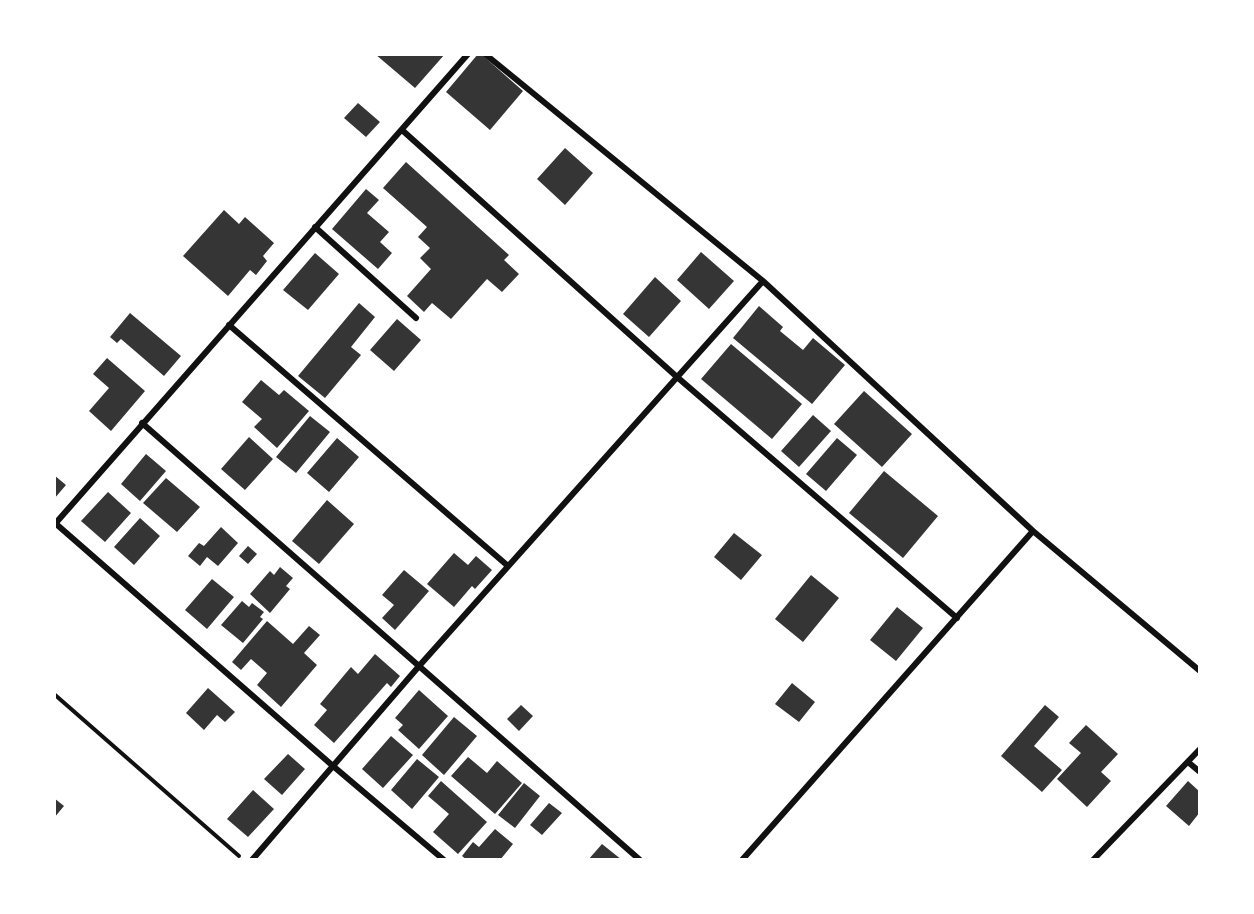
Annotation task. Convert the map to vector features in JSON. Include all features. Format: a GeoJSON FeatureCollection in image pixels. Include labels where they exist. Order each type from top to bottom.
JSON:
{"type":"FeatureCollection","features":[{"type":"Feature","properties":{"kind":"street"},"geometry":{"type":"LineString","coordinates":[[444,860],[55,524],[468,54]]}},
{"type":"Feature","properties":{"kind":"street"},"geometry":{"type":"LineString","coordinates":[[484,54],[763,281],[1033,531],[1200,671]]}},
{"type":"Feature","properties":{"kind":"street"},"geometry":{"type":"LineString","coordinates":[[402,130],[677,377],[957,618]]}},
{"type":"Feature","properties":{"kind":"street"},"geometry":{"type":"LineString","coordinates":[[315,227],[416,318]]}},
{"type":"Feature","properties":{"kind":"street"},"geometry":{"type":"LineString","coordinates":[[252,860],[420,665],[763,281]]}},
{"type":"Feature","properties":{"kind":"street"},"geometry":{"type":"LineString","coordinates":[[229,325],[508,566]]}},
{"type":"Feature","properties":{"kind":"street"},"geometry":{"type":"LineString","coordinates":[[142,423],[640,860]]}},
{"type":"Feature","properties":{"kind":"street"},"geometry":{"type":"LineString","coordinates":[[742,860],[1033,531]]}},
{"type":"Feature","properties":{"kind":"street"},"geometry":{"type":"LineString","coordinates":[[1093,860],[1200,749]]}},
{"type":"Feature","properties":{"kind":"street"},"geometry":{"type":"LineString","coordinates":[[1188,762],[1200,772]]}},
{"type":"Feature","properties":{"kind":"path"},"geometry":{"type":"LineString","coordinates":[[54,694],[243,860]]}},
{"type":"Feature","properties":{"kind":"building"},"geometry":{"type":"Polygon","coordinates":[[[375,54],[445,54],[415,88],[375,54]]]}},
{"type":"Feature","properties":{"kind":"building"},"geometry":{"type":"Polygon","coordinates":[[[478,54],[481,54],[523,91],[490,130],[446,92],[478,54]]]}},
{"type":"Feature","properties":{"kind":"building"},"geometry":{"type":"Polygon","coordinates":[[[358,103],[380,122],[366,137],[344,118],[358,103]]]}},
{"type":"Feature","properties":{"kind":"building"},"geometry":{"type":"Polygon","coordinates":[[[565,148],[593,173],[565,205],[537,179],[565,148]]]}},
{"type":"Feature","properties":{"kind":"building"},"geometry":{"type":"Polygon","coordinates":[[[406,162],[509,255],[504,260],[519,274],[502,292],[487,279],[451,319],[432,303],[424,312],[407,296],[431,269],[420,258],[430,248],[418,237],[427,227],[383,188],[406,162]]]}},
{"type":"Feature","properties":{"kind":"building"},"geometry":{"type":"Polygon","coordinates":[[[366,189],[379,200],[367,213],[389,232],[380,242],[392,253],[378,269],[332,229],[366,189]]]}},
{"type":"Feature","properties":{"kind":"building"},"geometry":{"type":"Polygon","coordinates":[[[224,210],[239,224],[245,217],[274,243],[263,256],[267,261],[256,275],[250,270],[228,296],[183,256],[224,210]]]}},
{"type":"Feature","properties":{"kind":"building"},"geometry":{"type":"Polygon","coordinates":[[[701,252],[734,281],[709,309],[677,280],[701,252]]]}},
{"type":"Feature","properties":{"kind":"building"},"geometry":{"type":"Polygon","coordinates":[[[315,253],[339,274],[308,310],[283,290],[315,253]]]}},
{"type":"Feature","properties":{"kind":"building"},"geometry":{"type":"Polygon","coordinates":[[[655,277],[681,301],[649,337],[623,314],[655,277]]]}},
{"type":"Feature","properties":{"kind":"building"},"geometry":{"type":"Polygon","coordinates":[[[359,303],[375,317],[351,347],[361,355],[325,398],[298,376],[359,303]]]}},
{"type":"Feature","properties":{"kind":"building"},"geometry":{"type":"Polygon","coordinates":[[[759,306],[783,327],[780,331],[803,350],[813,338],[845,365],[812,404],[733,338],[759,306]]]}},
{"type":"Feature","properties":{"kind":"building"},"geometry":{"type":"Polygon","coordinates":[[[130,313],[181,356],[164,376],[121,339],[117,343],[110,337],[130,313]]]}},
{"type":"Feature","properties":{"kind":"building"},"geometry":{"type":"Polygon","coordinates":[[[397,319],[421,340],[394,371],[370,350],[397,319]]]}},
{"type":"Feature","properties":{"kind":"building"},"geometry":{"type":"Polygon","coordinates":[[[731,344],[802,404],[772,439],[701,379],[731,344]]]}},
{"type":"Feature","properties":{"kind":"building"},"geometry":{"type":"Polygon","coordinates":[[[107,358],[145,391],[111,431],[89,411],[109,388],[93,374],[107,358]]]}},
{"type":"Feature","properties":{"kind":"building"},"geometry":{"type":"Polygon","coordinates":[[[261,380],[279,395],[284,390],[309,411],[277,448],[254,427],[262,419],[242,402],[261,380]]]}},
{"type":"Feature","properties":{"kind":"building"},"geometry":{"type":"Polygon","coordinates":[[[864,391],[912,434],[882,467],[834,424],[864,391]]]}},
{"type":"Feature","properties":{"kind":"building"},"geometry":{"type":"Polygon","coordinates":[[[813,415],[831,431],[799,467],[781,451],[813,415]]]}},
{"type":"Feature","properties":{"kind":"building"},"geometry":{"type":"Polygon","coordinates":[[[310,416],[330,432],[296,473],[276,457],[310,416]]]}},
{"type":"Feature","properties":{"kind":"building"},"geometry":{"type":"Polygon","coordinates":[[[249,437],[273,459],[245,490],[221,469],[249,437]]]}},
{"type":"Feature","properties":{"kind":"building"},"geometry":{"type":"Polygon","coordinates":[[[337,438],[359,457],[329,492],[307,473],[337,438]]]}},
{"type":"Feature","properties":{"kind":"building"},"geometry":{"type":"Polygon","coordinates":[[[837,438],[857,455],[826,491],[806,474],[837,438]]]}},
{"type":"Feature","properties":{"kind":"building"},"geometry":{"type":"Polygon","coordinates":[[[146,454],[166,471],[140,501],[121,484],[146,454]]]}},
{"type":"Feature","properties":{"kind":"building"},"geometry":{"type":"Polygon","coordinates":[[[884,471],[938,516],[903,558],[849,513],[884,471]]]}},
{"type":"Feature","properties":{"kind":"building"},"geometry":{"type":"Polygon","coordinates":[[[54,475],[66,485],[54,499],[54,475]]]}},
{"type":"Feature","properties":{"kind":"building"},"geometry":{"type":"Polygon","coordinates":[[[166,478],[200,507],[177,532],[143,503],[166,478]]]}},
{"type":"Feature","properties":{"kind":"building"},"geometry":{"type":"Polygon","coordinates":[[[108,492],[131,513],[105,542],[81,521],[108,492]]]}},
{"type":"Feature","properties":{"kind":"building"},"geometry":{"type":"Polygon","coordinates":[[[327,500],[354,524],[319,564],[292,541],[327,500]]]}},
{"type":"Feature","properties":{"kind":"building"},"geometry":{"type":"Polygon","coordinates":[[[140,518],[160,536],[134,565],[114,547],[140,518]]]}},
{"type":"Feature","properties":{"kind":"building"},"geometry":{"type":"Polygon","coordinates":[[[221,527],[238,543],[218,566],[207,557],[200,566],[188,556],[199,543],[204,546],[221,527]]]}},
{"type":"Feature","properties":{"kind":"building"},"geometry":{"type":"Polygon","coordinates":[[[734,533],[762,555],[741,580],[714,557],[734,533]]]}},
{"type":"Feature","properties":{"kind":"building"},"geometry":{"type":"Polygon","coordinates":[[[248,546],[257,554],[248,564],[239,556],[248,546]]]}},
{"type":"Feature","properties":{"kind":"building"},"geometry":{"type":"Polygon","coordinates":[[[454,553],[468,565],[476,556],[492,570],[475,589],[472,586],[454,607],[427,584],[454,553]]]}},
{"type":"Feature","properties":{"kind":"building"},"geometry":{"type":"Polygon","coordinates":[[[280,567],[293,578],[286,586],[290,589],[270,613],[250,594],[270,571],[274,575],[280,567]]]}},
{"type":"Feature","properties":{"kind":"building"},"geometry":{"type":"Polygon","coordinates":[[[404,570],[429,591],[395,630],[382,618],[394,605],[382,595],[404,570]]]}},
{"type":"Feature","properties":{"kind":"building"},"geometry":{"type":"Polygon","coordinates":[[[811,575],[839,598],[803,642],[775,619],[811,575]]]}},
{"type":"Feature","properties":{"kind":"building"},"geometry":{"type":"Polygon","coordinates":[[[212,579],[234,597],[207,629],[185,610],[212,579]]]}},
{"type":"Feature","properties":{"kind":"building"},"geometry":{"type":"Polygon","coordinates":[[[242,601],[249,607],[252,603],[264,612],[260,617],[263,619],[243,643],[221,625],[242,601]]]}},
{"type":"Feature","properties":{"kind":"building"},"geometry":{"type":"Polygon","coordinates":[[[897,607],[923,628],[896,661],[870,640],[897,607]]]}},
{"type":"Feature","properties":{"kind":"building"},"geometry":{"type":"Polygon","coordinates":[[[267,621],[293,644],[309,626],[320,635],[304,653],[317,665],[281,707],[257,685],[267,673],[251,659],[241,670],[232,662],[267,621]]]}},
{"type":"Feature","properties":{"kind":"building"},"geometry":{"type":"Polygon","coordinates":[[[375,654],[400,676],[391,687],[387,683],[334,743],[314,725],[327,710],[320,704],[351,667],[358,674],[375,654]]]}},
{"type":"Feature","properties":{"kind":"building"},"geometry":{"type":"Polygon","coordinates":[[[792,683],[815,702],[799,722],[775,704],[792,683]]]}},
{"type":"Feature","properties":{"kind":"building"},"geometry":{"type":"Polygon","coordinates":[[[208,688],[235,712],[225,722],[217,715],[204,730],[186,713],[208,688]]]}},
{"type":"Feature","properties":{"kind":"building"},"geometry":{"type":"Polygon","coordinates":[[[419,690],[448,716],[419,749],[398,730],[403,725],[395,718],[419,690]]]}},
{"type":"Feature","properties":{"kind":"building"},"geometry":{"type":"Polygon","coordinates":[[[521,705],[533,716],[519,731],[507,719],[521,705]]]}},
{"type":"Feature","properties":{"kind":"building"},"geometry":{"type":"Polygon","coordinates":[[[1045,705],[1059,717],[1034,746],[1062,770],[1042,792],[1001,756],[1045,705]]]}},
{"type":"Feature","properties":{"kind":"building"},"geometry":{"type":"Polygon","coordinates":[[[454,717],[477,736],[444,775],[422,755],[454,717]]]}},
{"type":"Feature","properties":{"kind":"building"},"geometry":{"type":"Polygon","coordinates":[[[1086,725],[1118,754],[1101,772],[1111,781],[1087,807],[1057,779],[1081,753],[1069,743],[1086,725]]]}},
{"type":"Feature","properties":{"kind":"building"},"geometry":{"type":"Polygon","coordinates":[[[391,736],[413,755],[383,788],[362,769],[391,736]]]}},
{"type":"Feature","properties":{"kind":"building"},"geometry":{"type":"Polygon","coordinates":[[[288,754],[305,769],[282,795],[264,779],[288,754]]]}},
{"type":"Feature","properties":{"kind":"building"},"geometry":{"type":"Polygon","coordinates":[[[468,757],[487,773],[497,761],[522,783],[495,814],[451,776],[468,757]]]}},
{"type":"Feature","properties":{"kind":"building"},"geometry":{"type":"Polygon","coordinates":[[[417,759],[439,777],[412,809],[391,790],[417,759]]]}},
{"type":"Feature","properties":{"kind":"building"},"geometry":{"type":"Polygon","coordinates":[[[441,781],[487,822],[458,854],[433,832],[449,814],[428,796],[441,781]]]}},
{"type":"Feature","properties":{"kind":"building"},"geometry":{"type":"Polygon","coordinates":[[[1188,781],[1200,792],[1200,812],[1189,826],[1166,806],[1188,781]]]}},
{"type":"Feature","properties":{"kind":"building"},"geometry":{"type":"Polygon","coordinates":[[[524,783],[540,796],[515,828],[498,815],[524,783]]]}},
{"type":"Feature","properties":{"kind":"building"},"geometry":{"type":"Polygon","coordinates":[[[253,790],[274,809],[248,837],[227,819],[253,790]]]}},
{"type":"Feature","properties":{"kind":"building"},"geometry":{"type":"Polygon","coordinates":[[[54,798],[64,806],[54,818],[54,798]]]}},
{"type":"Feature","properties":{"kind":"building"},"geometry":{"type":"Polygon","coordinates":[[[549,803],[562,813],[542,835],[530,825],[549,803]]]}},
{"type":"Feature","properties":{"kind":"building"},"geometry":{"type":"Polygon","coordinates":[[[495,829],[513,844],[500,860],[467,860],[462,856],[473,842],[479,847],[495,829]]]}},
{"type":"Feature","properties":{"kind":"building"},"geometry":{"type":"Polygon","coordinates":[[[602,844],[622,860],[588,860],[602,844]]]}}]}
